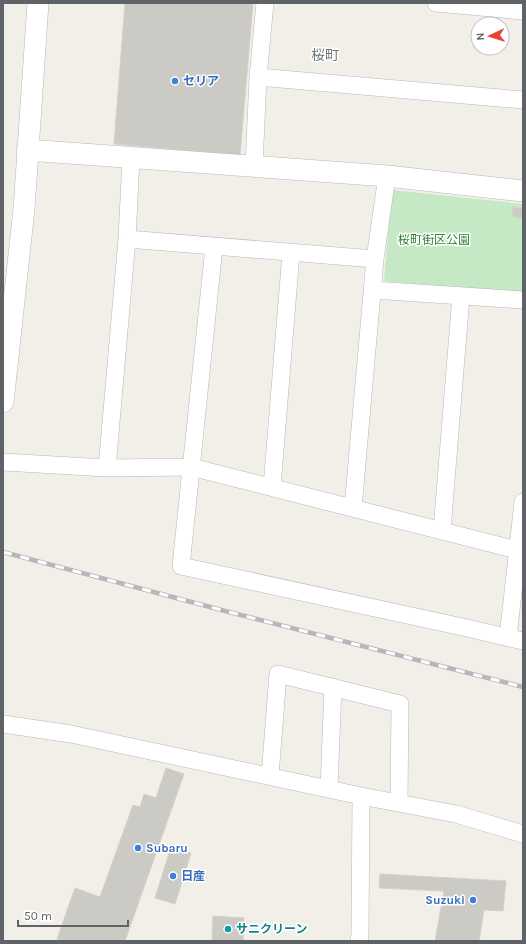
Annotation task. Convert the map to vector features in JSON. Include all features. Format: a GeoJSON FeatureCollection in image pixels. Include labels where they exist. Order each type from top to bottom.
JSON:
{"type":"FeatureCollection","features":[{"type":"Feature","properties":{"kind":"street"},"geometry":{"type":"LineString","coordinates":[[3,402],[24,209],[38,3]]}},
{"type":"Feature","properties":{"kind":"street"},"geometry":{"type":"LineString","coordinates":[[254,166],[258,77],[265,3]]}},
{"type":"Feature","properties":{"kind":"street"},"geometry":{"type":"LineString","coordinates":[[436,3],[523,11]]}},
{"type":"Feature","properties":{"kind":"street"},"geometry":{"type":"LineString","coordinates":[[258,77],[523,100]]}},
{"type":"Feature","properties":{"kind":"street"},"geometry":{"type":"LineString","coordinates":[[27,150],[387,176],[523,191]]}},
{"type":"Feature","properties":{"kind":"street"},"geometry":{"type":"LineString","coordinates":[[107,468],[127,239],[131,158]]}},
{"type":"Feature","properties":{"kind":"street"},"geometry":{"type":"LineString","coordinates":[[353,508],[375,260],[387,176]]}},
{"type":"Feature","properties":{"kind":"street"},"geometry":{"type":"LineString","coordinates":[[127,239],[375,260]]}},
{"type":"Feature","properties":{"kind":"street"},"geometry":{"type":"LineString","coordinates":[[214,247],[180,566],[516,640],[517,550],[523,502]]}},
{"type":"Feature","properties":{"kind":"street"},"geometry":{"type":"LineString","coordinates":[[272,487],[290,253]]}},
{"type":"Feature","properties":{"kind":"street"},"geometry":{"type":"LineString","coordinates":[[372,290],[523,300]]}},
{"type":"Feature","properties":{"kind":"street"},"geometry":{"type":"LineString","coordinates":[[442,530],[461,296]]}},
{"type":"Feature","properties":{"kind":"street"},"geometry":{"type":"LineString","coordinates":[[3,462],[107,468],[191,467],[517,550]]}},
{"type":"Feature","properties":{"kind":"street"},"geometry":{"type":"LineString","coordinates":[[270,776],[278,674],[400,704],[399,803]]}},
{"type":"Feature","properties":{"kind":"street"},"geometry":{"type":"LineString","coordinates":[[329,789],[333,687]]}},
{"type":"Feature","properties":{"kind":"street"},"geometry":{"type":"LineString","coordinates":[[3,724],[71,734],[361,796],[456,814],[523,834]]}},
{"type":"Feature","properties":{"kind":"street"},"geometry":{"type":"LineString","coordinates":[[359,941],[361,796]]}},
{"type":"Feature","properties":{"kind":"green space","name":"桜町街区公園"},"geometry":{"type":"Polygon","coordinates":[[[392,190],[523,204],[523,294],[384,281],[392,190]]]}},
{"type":"Feature","properties":{"kind":"building"},"geometry":{"type":"Polygon","coordinates":[[[125,3],[253,3],[240,155],[114,144],[125,3]]]}},
{"type":"Feature","properties":{"kind":"building"},"geometry":{"type":"Polygon","coordinates":[[[513,207],[523,209],[523,218],[512,216],[513,207]]]}},
{"type":"Feature","properties":{"kind":"building","name":"Subaru"},"geometry":{"type":"Polygon","coordinates":[[[166,768],[184,774],[125,941],[62,941],[57,939],[75,888],[100,897],[133,805],[140,807],[144,794],[156,798],[166,768]]]}},
{"type":"Feature","properties":{"kind":"building","name":"日産"},"geometry":{"type":"Polygon","coordinates":[[[171,847],[191,853],[175,904],[155,898],[171,847]]]}},
{"type":"Feature","properties":{"kind":"building","name":"Suzuki"},"geometry":{"type":"Polygon","coordinates":[[[380,874],[506,881],[503,911],[484,910],[479,941],[435,941],[444,891],[379,888],[380,874]]]}},
{"type":"Feature","properties":{"kind":"building","name":"サニクリーン"},"geometry":{"type":"Polygon","coordinates":[[[213,916],[244,918],[243,941],[212,941],[213,916]]]}},
{"type":"Feature","properties":{"kind":"railway"},"geometry":{"type":"LineString","coordinates":[[3,552],[229,612],[523,687]]}},
{"type":"Feature","properties":{"kind":"place","name":"セリア"},"geometry":{"type":"Point","coordinates":[175,81]}},
{"type":"Feature","properties":{"kind":"place","name":"Subaru"},"geometry":{"type":"Point","coordinates":[138,848]}},
{"type":"Feature","properties":{"kind":"place","name":"日産"},"geometry":{"type":"Point","coordinates":[173,876]}},
{"type":"Feature","properties":{"kind":"place","name":"Suzuki"},"geometry":{"type":"Point","coordinates":[473,900]}},
{"type":"Feature","properties":{"kind":"place","name":"サニクリーン"},"geometry":{"type":"Point","coordinates":[228,929]}},
{"type":"Feature","properties":{"kind":"district","name":"桜町"},"geometry":{"type":"Point","coordinates":[325,55]}}]}
